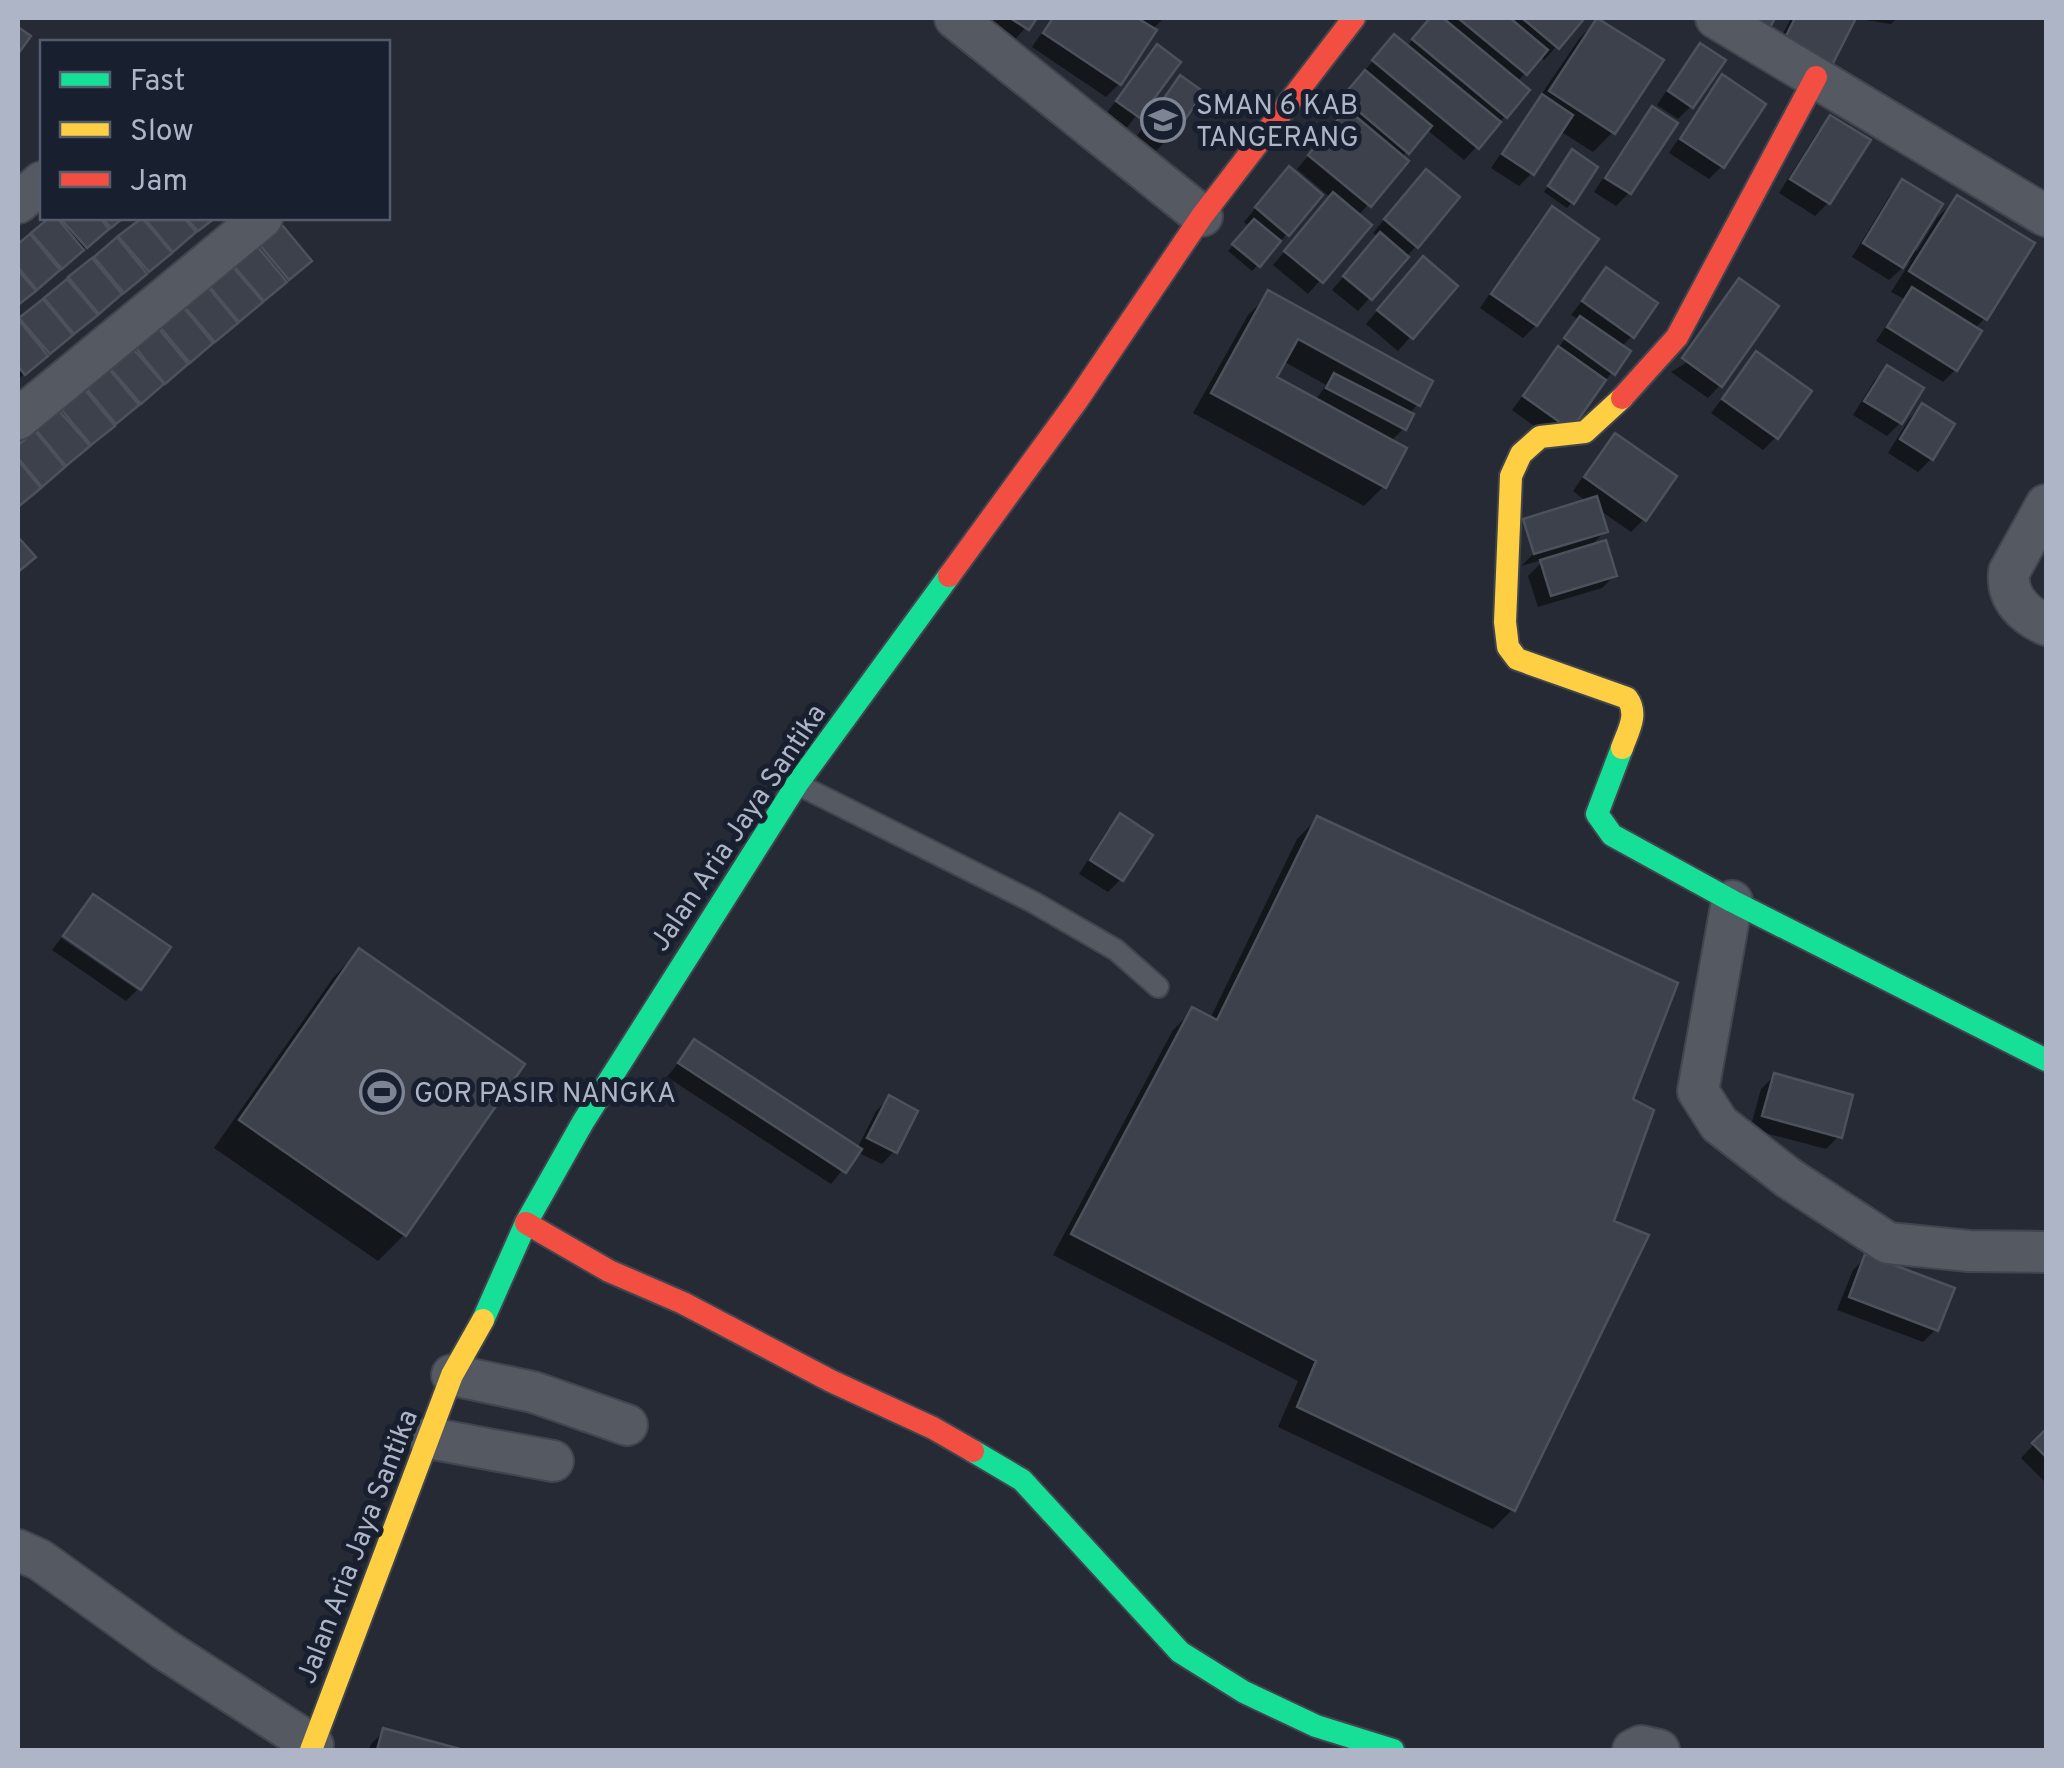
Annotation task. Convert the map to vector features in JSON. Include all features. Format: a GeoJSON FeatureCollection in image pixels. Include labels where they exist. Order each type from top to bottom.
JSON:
{"type":"FeatureCollection","features":[{"type":"Feature","properties":{"kind":"street"},"geometry":{"type":"LineString","coordinates":[[955,18],[1202,216]]}},
{"type":"Feature","properties":{"kind":"street","name":"Jalan Aria Jaya Santika"},"geometry":{"type":"LineString","coordinates":[[312,1748],[452,1375],[478,1332],[526,1223],[593,1106],[797,784],[1076,402],[1202,216],[1354,18]]}},
{"type":"Feature","properties":{"kind":"street"},"geometry":{"type":"LineString","coordinates":[[1716,18],[1783,36],[1816,77],[2046,216]]}},
{"type":"Feature","properties":{"kind":"street"},"geometry":{"type":"LineString","coordinates":[[1816,77],[1677,337],[1607,414],[1585,432],[1540,437],[1520,454],[1511,476],[1505,622],[1510,654],[1627,698],[1633,706],[1633,717],[1597,814],[1612,835],[1732,901],[2046,1060]]}},
{"type":"Feature","properties":{"kind":"street"},"geometry":{"type":"LineString","coordinates":[[18,203],[40,184]]}},
{"type":"Feature","properties":{"kind":"street"},"geometry":{"type":"LineString","coordinates":[[18,420],[260,220]]}},
{"type":"Feature","properties":{"kind":"street"},"geometry":{"type":"LineString","coordinates":[[2046,505],[2009,572],[2008,584],[2026,615],[2046,625]]}},
{"type":"Feature","properties":{"kind":"street"},"geometry":{"type":"LineString","coordinates":[[1732,901],[1698,1091],[1719,1124],[1790,1179],[1888,1243],[1970,1252],[2046,1252]]}},
{"type":"Feature","properties":{"kind":"street"},"geometry":{"type":"LineString","coordinates":[[526,1223],[609,1271],[682,1303],[831,1381],[933,1428],[1022,1480],[1180,1652],[1244,1692],[1298,1718],[1377,1748]]}},
{"type":"Feature","properties":{"kind":"street"},"geometry":{"type":"LineString","coordinates":[[452,1375],[534,1392],[627,1425]]}},
{"type":"Feature","properties":{"kind":"street"},"geometry":{"type":"LineString","coordinates":[[428,1438],[552,1461]]}},
{"type":"Feature","properties":{"kind":"street"},"geometry":{"type":"LineString","coordinates":[[18,1550],[40,1560],[312,1748]]}},
{"type":"Feature","properties":{"kind":"street"},"geometry":{"type":"LineString","coordinates":[[1633,1750],[1641,1746],[1659,1750]]}},
{"type":"Feature","properties":{"kind":"lane"},"geometry":{"type":"LineString","coordinates":[[797,784],[1033,902],[1116,950],[1158,987]]}},
{"type":"Feature","properties":{"kind":"building"},"geometry":{"type":"Polygon","coordinates":[[[1010,18],[1037,18],[1029,30],[1010,18]]]}},
{"type":"Feature","properties":{"kind":"building"},"geometry":{"type":"Polygon","coordinates":[[[1053,18],[1137,18],[1157,30],[1121,85],[1043,33],[1053,18]]]}},
{"type":"Feature","properties":{"kind":"building"},"geometry":{"type":"Polygon","coordinates":[[[1430,18],[1443,18],[1530,90],[1507,118],[1412,39],[1430,18]]]}},
{"type":"Feature","properties":{"kind":"building"},"geometry":{"type":"Polygon","coordinates":[[[1458,18],[1510,18],[1548,50],[1527,75],[1458,18]]]}},
{"type":"Feature","properties":{"kind":"building"},"geometry":{"type":"Polygon","coordinates":[[[1522,18],[1582,18],[1584,19],[1559,49],[1522,18]]]}},
{"type":"Feature","properties":{"kind":"building"},"geometry":{"type":"Polygon","coordinates":[[[1597,18],[1664,60],[1615,134],[1549,91],[1597,18]]]}},
{"type":"Feature","properties":{"kind":"building"},"geometry":{"type":"Polygon","coordinates":[[[1729,18],[1775,18],[1766,35],[1729,18]]]}},
{"type":"Feature","properties":{"kind":"building"},"geometry":{"type":"Polygon","coordinates":[[[1795,18],[1856,18],[1832,65],[1783,42],[1795,18]]]}},
{"type":"Feature","properties":{"kind":"building"},"geometry":{"type":"Polygon","coordinates":[[[18,27],[31,36],[18,54],[18,27]]]}},
{"type":"Feature","properties":{"kind":"building"},"geometry":{"type":"Polygon","coordinates":[[[1394,34],[1501,122],[1479,149],[1372,60],[1394,34]]]}},
{"type":"Feature","properties":{"kind":"building"},"geometry":{"type":"Polygon","coordinates":[[[1700,43],[1726,60],[1693,108],[1668,91],[1700,43]]]}},
{"type":"Feature","properties":{"kind":"building"},"geometry":{"type":"Polygon","coordinates":[[[1157,44],[1181,62],[1140,118],[1116,101],[1157,44]]]}},
{"type":"Feature","properties":{"kind":"building"},"geometry":{"type":"Polygon","coordinates":[[[1365,70],[1432,126],[1409,154],[1342,97],[1365,70]]]}},
{"type":"Feature","properties":{"kind":"building"},"geometry":{"type":"Polygon","coordinates":[[[1722,74],[1766,104],[1724,168],[1680,139],[1722,74]]]}},
{"type":"Feature","properties":{"kind":"building"},"geometry":{"type":"Polygon","coordinates":[[[1180,75],[1204,92],[1171,140],[1147,123],[1180,75]]]}},
{"type":"Feature","properties":{"kind":"building"},"geometry":{"type":"Polygon","coordinates":[[[1542,94],[1573,115],[1534,175],[1502,154],[1542,94]]]}},
{"type":"Feature","properties":{"kind":"building"},"geometry":{"type":"Polygon","coordinates":[[[1652,106],[1678,123],[1631,194],[1605,178],[1652,106]]]}},
{"type":"Feature","properties":{"kind":"building"},"geometry":{"type":"Polygon","coordinates":[[[1347,109],[1409,161],[1371,207],[1308,155],[1347,109]]]}},
{"type":"Feature","properties":{"kind":"building"},"geometry":{"type":"Polygon","coordinates":[[[1830,115],[1871,140],[1830,204],[1790,179],[1830,115]]]}},
{"type":"Feature","properties":{"kind":"building"},"geometry":{"type":"Polygon","coordinates":[[[1572,149],[1598,167],[1574,204],[1548,186],[1572,149]]]}},
{"type":"Feature","properties":{"kind":"building"},"geometry":{"type":"Polygon","coordinates":[[[1289,166],[1323,195],[1289,236],[1255,207],[1289,166]]]}},
{"type":"Feature","properties":{"kind":"building"},"geometry":{"type":"Polygon","coordinates":[[[1426,169],[1460,197],[1418,248],[1384,219],[1426,169]]]}},
{"type":"Feature","properties":{"kind":"building"},"geometry":{"type":"Polygon","coordinates":[[[1902,179],[1943,204],[1903,268],[1863,243],[1902,179]]]}},
{"type":"Feature","properties":{"kind":"building"},"geometry":{"type":"Polygon","coordinates":[[[1333,192],[1372,225],[1323,283],[1284,251],[1333,192]]]}},
{"type":"Feature","properties":{"kind":"building"},"geometry":{"type":"Polygon","coordinates":[[[1957,195],[2035,243],[1987,320],[1909,271],[1957,195]]]}},
{"type":"Feature","properties":{"kind":"building"},"geometry":{"type":"Polygon","coordinates":[[[1552,206],[1599,239],[1537,326],[1491,294],[1552,206]]]}},
{"type":"Feature","properties":{"kind":"building"},"geometry":{"type":"Polygon","coordinates":[[[1254,219],[1281,241],[1260,267],[1232,244],[1254,219]]]}},
{"type":"Feature","properties":{"kind":"building"},"geometry":{"type":"Polygon","coordinates":[[[47,220],[59,220],[84,250],[62,269],[31,233],[47,220]]]}},
{"type":"Feature","properties":{"kind":"building"},"geometry":{"type":"Polygon","coordinates":[[[62,220],[102,220],[109,229],[87,248],[62,220]]]}},
{"type":"Feature","properties":{"kind":"building"},"geometry":{"type":"Polygon","coordinates":[[[104,220],[121,220],[111,228],[104,220]]]}},
{"type":"Feature","properties":{"kind":"building"},"geometry":{"type":"Polygon","coordinates":[[[144,220],[172,253],[149,272],[118,236],[144,220]]]}},
{"type":"Feature","properties":{"kind":"building"},"geometry":{"type":"Polygon","coordinates":[[[146,220],[186,220],[196,232],[173,252],[146,220]]]}},
{"type":"Feature","properties":{"kind":"building"},"geometry":{"type":"Polygon","coordinates":[[[188,220],[212,220],[198,231],[188,220]]]}},
{"type":"Feature","properties":{"kind":"building"},"geometry":{"type":"Polygon","coordinates":[[[282,225],[312,261],[289,280],[259,244],[282,225]]]}},
{"type":"Feature","properties":{"kind":"building"},"geometry":{"type":"Polygon","coordinates":[[[1380,232],[1409,257],[1372,300],[1343,276],[1380,232]]]}},
{"type":"Feature","properties":{"kind":"building"},"geometry":{"type":"Polygon","coordinates":[[[30,234],[60,270],[37,290],[18,267],[18,244],[30,234]]]}},
{"type":"Feature","properties":{"kind":"building"},"geometry":{"type":"Polygon","coordinates":[[[117,237],[147,274],[124,293],[94,257],[117,237]]]}},
{"type":"Feature","properties":{"kind":"building"},"geometry":{"type":"Polygon","coordinates":[[[257,246],[287,282],[264,301],[233,265],[257,246]]]}},
{"type":"Feature","properties":{"kind":"building"},"geometry":{"type":"Polygon","coordinates":[[[1423,256],[1458,286],[1413,339],[1377,310],[1423,256]]]}},
{"type":"Feature","properties":{"kind":"building"},"geometry":{"type":"Polygon","coordinates":[[[92,258],[122,294],[99,314],[68,277],[92,258]]]}},
{"type":"Feature","properties":{"kind":"building"},"geometry":{"type":"Polygon","coordinates":[[[232,266],[263,302],[239,322],[209,286],[232,266]]]}},
{"type":"Feature","properties":{"kind":"building"},"geometry":{"type":"Polygon","coordinates":[[[1606,267],[1658,303],[1634,338],[1582,301],[1606,267]]]}},
{"type":"Feature","properties":{"kind":"building"},"geometry":{"type":"Polygon","coordinates":[[[18,270],[36,291],[18,305],[18,270]]]}},
{"type":"Feature","properties":{"kind":"building"},"geometry":{"type":"Polygon","coordinates":[[[1739,278],[1779,306],[1722,387],[1682,358],[1739,278]]]}},
{"type":"Feature","properties":{"kind":"building"},"geometry":{"type":"Polygon","coordinates":[[[67,279],[98,315],[74,334],[44,298],[67,279]]]}},
{"type":"Feature","properties":{"kind":"building"},"geometry":{"type":"Polygon","coordinates":[[[208,287],[238,323],[215,342],[184,306],[208,287]]]}},
{"type":"Feature","properties":{"kind":"building"},"geometry":{"type":"Polygon","coordinates":[[[1912,287],[1982,331],[1957,371],[1887,327],[1912,287]]]}},
{"type":"Feature","properties":{"kind":"building"},"geometry":{"type":"Polygon","coordinates":[[[1268,290],[1433,381],[1420,406],[1298,339],[1277,377],[1407,448],[1386,488],[1211,393],[1268,290]]]}},
{"type":"Feature","properties":{"kind":"building"},"geometry":{"type":"Polygon","coordinates":[[[43,299],[73,335],[50,354],[19,318],[43,299]]]}},
{"type":"Feature","properties":{"kind":"building"},"geometry":{"type":"Polygon","coordinates":[[[183,307],[213,343],[190,363],[160,327],[183,307]]]}},
{"type":"Feature","properties":{"kind":"building"},"geometry":{"type":"Polygon","coordinates":[[[1580,316],[1631,351],[1615,375],[1564,338],[1580,316]]]}},
{"type":"Feature","properties":{"kind":"building"},"geometry":{"type":"Polygon","coordinates":[[[18,319],[48,356],[25,375],[18,366],[18,319]]]}},
{"type":"Feature","properties":{"kind":"building"},"geometry":{"type":"Polygon","coordinates":[[[158,328],[188,364],[165,384],[135,347],[158,328]]]}},
{"type":"Feature","properties":{"kind":"building"},"geometry":{"type":"Polygon","coordinates":[[[1558,346],[1606,380],[1571,430],[1523,396],[1558,346]]]}},
{"type":"Feature","properties":{"kind":"building"},"geometry":{"type":"Polygon","coordinates":[[[133,349],[164,384],[141,404],[110,368],[133,349]]]}},
{"type":"Feature","properties":{"kind":"building"},"geometry":{"type":"Polygon","coordinates":[[[1756,351],[1812,391],[1778,439],[1722,399],[1756,351]]]}},
{"type":"Feature","properties":{"kind":"building"},"geometry":{"type":"Polygon","coordinates":[[[1887,365],[1924,388],[1902,424],[1864,401],[1887,365]]]}},
{"type":"Feature","properties":{"kind":"building"},"geometry":{"type":"Polygon","coordinates":[[[109,369],[139,405],[116,424],[86,388],[109,369]]]}},
{"type":"Feature","properties":{"kind":"building"},"geometry":{"type":"Polygon","coordinates":[[[1334,373],[1414,414],[1406,430],[1326,388],[1334,373]]]}},
{"type":"Feature","properties":{"kind":"building"},"geometry":{"type":"Polygon","coordinates":[[[84,389],[115,426],[91,445],[61,409],[84,389]]]}},
{"type":"Feature","properties":{"kind":"building"},"geometry":{"type":"Polygon","coordinates":[[[1922,403],[1955,424],[1933,460],[1900,439],[1922,403]]]}},
{"type":"Feature","properties":{"kind":"building"},"geometry":{"type":"Polygon","coordinates":[[[59,411],[90,446],[66,466],[36,430],[59,411]]]}},
{"type":"Feature","properties":{"kind":"building"},"geometry":{"type":"Polygon","coordinates":[[[35,431],[65,467],[42,487],[18,458],[18,445],[35,431]]]}},
{"type":"Feature","properties":{"kind":"building"},"geometry":{"type":"Polygon","coordinates":[[[1615,433],[1677,476],[1646,521],[1584,477],[1615,433]]]}},
{"type":"Feature","properties":{"kind":"building"},"geometry":{"type":"Polygon","coordinates":[[[18,460],[41,488],[18,507],[18,460]]]}},
{"type":"Feature","properties":{"kind":"building"},"geometry":{"type":"Polygon","coordinates":[[[1597,496],[1608,532],[1534,554],[1523,519],[1597,496]]]}},
{"type":"Feature","properties":{"kind":"building"},"geometry":{"type":"Polygon","coordinates":[[[18,537],[36,557],[18,572],[18,537]]]}},
{"type":"Feature","properties":{"kind":"building"},"geometry":{"type":"Polygon","coordinates":[[[1606,540],[1617,576],[1551,596],[1540,560],[1606,540]]]}},
{"type":"Feature","properties":{"kind":"building"},"geometry":{"type":"Polygon","coordinates":[[[1120,813],[1153,835],[1123,881],[1090,860],[1120,813]]]}},
{"type":"Feature","properties":{"kind":"building"},"geometry":{"type":"Polygon","coordinates":[[[1317,816],[1678,983],[1633,1099],[1654,1110],[1614,1221],[1649,1235],[1515,1511],[1297,1407],[1316,1361],[1071,1234],[1192,1007],[1217,1020],[1317,816]]]}},
{"type":"Feature","properties":{"kind":"building"},"geometry":{"type":"Polygon","coordinates":[[[93,894],[171,947],[141,990],[63,936],[93,894]]]}},
{"type":"Feature","properties":{"kind":"building","name":"GOR PASIR NANGKA"},"geometry":{"type":"Polygon","coordinates":[[[359,948],[525,1064],[406,1236],[239,1120],[359,948]]]}},
{"type":"Feature","properties":{"kind":"building"},"geometry":{"type":"Polygon","coordinates":[[[694,1039],[862,1149],[846,1173],[678,1063],[694,1039]]]}},
{"type":"Feature","properties":{"kind":"building"},"geometry":{"type":"Polygon","coordinates":[[[1774,1073],[1853,1095],[1842,1138],[1762,1116],[1774,1073]]]}},
{"type":"Feature","properties":{"kind":"building"},"geometry":{"type":"Polygon","coordinates":[[[889,1095],[918,1111],[897,1153],[867,1138],[889,1095]]]}},
{"type":"Feature","properties":{"kind":"building"},"geometry":{"type":"Polygon","coordinates":[[[1865,1254],[1955,1288],[1938,1331],[1849,1297],[1865,1254]]]}},
{"type":"Feature","properties":{"kind":"building"},"geometry":{"type":"Polygon","coordinates":[[[2046,1429],[2046,1457],[2032,1443],[2046,1429]]]}},
{"type":"Feature","properties":{"kind":"building"},"geometry":{"type":"Polygon","coordinates":[[[383,1728],[460,1749],[460,1750],[377,1750],[383,1728]]]}},
{"type":"Feature","properties":{"kind":"traffic: fast"},"geometry":{"type":"LineString","coordinates":[[483,1320],[526,1223],[583,1122],[797,784],[949,576]]}},
{"type":"Feature","properties":{"kind":"traffic: fast"},"geometry":{"type":"LineString","coordinates":[[1622,748],[1597,814],[1612,835],[1732,901],[2046,1060]]}},
{"type":"Feature","properties":{"kind":"traffic: fast"},"geometry":{"type":"LineString","coordinates":[[973,1451],[1022,1480],[1180,1652],[1244,1692],[1316,1726],[1393,1750]]}},
{"type":"Feature","properties":{"kind":"traffic: slow"},"geometry":{"type":"LineString","coordinates":[[1622,398],[1585,432],[1540,437],[1521,454],[1511,476],[1505,622],[1508,647],[1517,659],[1627,698],[1632,716],[1622,748]]}},
{"type":"Feature","properties":{"kind":"traffic: slow"},"geometry":{"type":"LineString","coordinates":[[311,1750],[452,1375],[483,1320]]}},
{"type":"Feature","properties":{"kind":"traffic: jam"},"geometry":{"type":"LineString","coordinates":[[949,576],[1076,402],[1202,216],[1354,18]]}},
{"type":"Feature","properties":{"kind":"traffic: jam"},"geometry":{"type":"LineString","coordinates":[[1622,398],[1677,337],[1816,77]]}},
{"type":"Feature","properties":{"kind":"traffic: jam"},"geometry":{"type":"LineString","coordinates":[[526,1223],[609,1271],[683,1303],[973,1451]]}},
{"type":"Feature","properties":{"kind":"place","name":"SMAN 6 KAB TANGERANG"},"geometry":{"type":"Point","coordinates":[1163,120]}},
{"type":"Feature","properties":{"kind":"place","name":"GOR PASIR NANGKA"},"geometry":{"type":"Point","coordinates":[382,1092]}}]}
